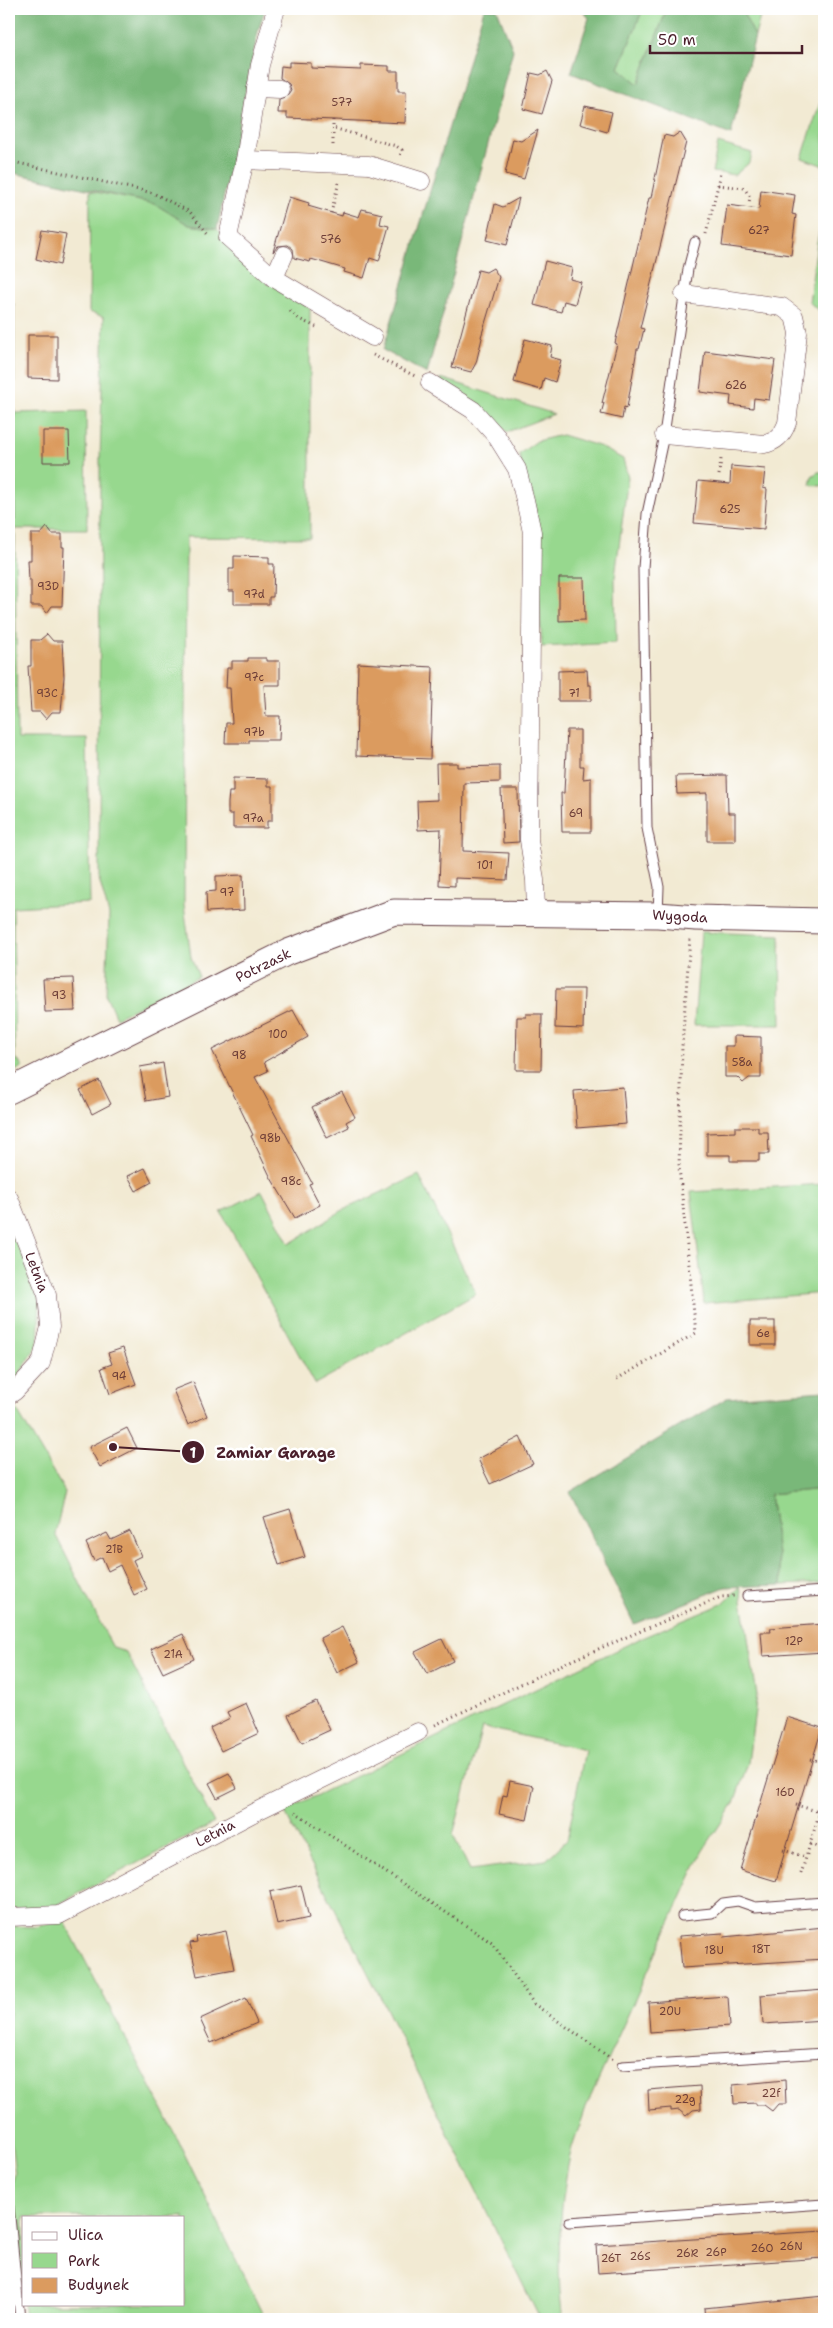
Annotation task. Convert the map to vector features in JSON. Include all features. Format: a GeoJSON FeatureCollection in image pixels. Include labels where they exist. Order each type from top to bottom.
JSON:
{"type":"FeatureCollection","features":[{"type":"Feature","properties":{"kind":"street"},"geometry":{"type":"LineString","coordinates":[[276,9],[256,88],[245,160],[228,237],[274,278],[373,337]]}},
{"type":"Feature","properties":{"kind":"street"},"geometry":{"type":"LineString","coordinates":[[256,88],[280,89]]}},
{"type":"Feature","properties":{"kind":"street"},"geometry":{"type":"LineString","coordinates":[[245,160],[369,166],[421,181]]}},
{"type":"Feature","properties":{"kind":"street"},"geometry":{"type":"LineString","coordinates":[[274,278],[284,254]]}},
{"type":"Feature","properties":{"kind":"street"},"geometry":{"type":"LineString","coordinates":[[664,435],[764,444],[778,439],[784,432],[787,423],[798,333],[794,316],[782,307],[684,294]]}},
{"type":"Feature","properties":{"kind":"street"},"geometry":{"type":"LineString","coordinates":[[430,383],[473,410],[498,437],[517,469],[532,532],[529,840],[535,880],[536,912]]}},
{"type":"Feature","properties":{"kind":"street","name":"Potrzask"},"geometry":{"type":"LineString","coordinates":[[9,1091],[288,952],[394,912],[536,912]]}},
{"type":"Feature","properties":{"kind":"street","name":"Wygoda"},"geometry":{"type":"LineString","coordinates":[[536,912],[824,921]]}},
{"type":"Feature","properties":{"kind":"street","name":"Letnia"},"geometry":{"type":"LineString","coordinates":[[9,1198],[47,1295],[50,1327],[41,1363],[9,1395]]}},
{"type":"Feature","properties":{"kind":"street","name":"Letnia"},"geometry":{"type":"LineString","coordinates":[[9,1917],[60,1915],[278,1801],[418,1732]]}},
{"type":"Feature","properties":{"kind":"lane"},"geometry":{"type":"LineString","coordinates":[[658,915],[659,887],[647,828],[643,568],[647,514],[664,435],[684,294],[695,242]]}},
{"type":"Feature","properties":{"kind":"lane"},"geometry":{"type":"LineString","coordinates":[[747,1596],[824,1591]]}},
{"type":"Feature","properties":{"kind":"lane"},"geometry":{"type":"LineString","coordinates":[[682,1916],[712,1913],[722,1903],[738,1901],[755,1907],[824,1902]]}},
{"type":"Feature","properties":{"kind":"lane"},"geometry":{"type":"LineString","coordinates":[[622,2066],[824,2053]]}},
{"type":"Feature","properties":{"kind":"lane"},"geometry":{"type":"LineString","coordinates":[[570,2222],[824,2204]]}},
{"type":"Feature","properties":{"kind":"lane"},"geometry":{"type":"LineString","coordinates":[[9,2207],[20,2319]]}},
{"type":"Feature","properties":{"kind":"path"},"geometry":{"type":"LineString","coordinates":[[333,120],[333,145]]}},
{"type":"Feature","properties":{"kind":"path"},"geometry":{"type":"LineString","coordinates":[[333,128],[396,146],[402,150],[395,173]]}},
{"type":"Feature","properties":{"kind":"path"},"geometry":{"type":"LineString","coordinates":[[331,213],[343,164]]}},
{"type":"Feature","properties":{"kind":"path"},"geometry":{"type":"LineString","coordinates":[[706,236],[721,173]]}},
{"type":"Feature","properties":{"kind":"path"},"geometry":{"type":"LineString","coordinates":[[718,185],[744,188],[750,196],[749,203]]}},
{"type":"Feature","properties":{"kind":"path"},"geometry":{"type":"LineString","coordinates":[[719,475],[721,451]]}},
{"type":"Feature","properties":{"kind":"path"},"geometry":{"type":"LineString","coordinates":[[617,1378],[696,1333],[679,1167],[682,1046],[691,918]]}},
{"type":"Feature","properties":{"kind":"path"},"geometry":{"type":"LineString","coordinates":[[418,1732],[563,1664],[721,1597],[747,1596]]}},
{"type":"Feature","properties":{"kind":"path"},"geometry":{"type":"LineString","coordinates":[[810,1759],[824,1763]]}},
{"type":"Feature","properties":{"kind":"path"},"geometry":{"type":"LineString","coordinates":[[801,1874],[824,1798]]}},
{"type":"Feature","properties":{"kind":"path"},"geometry":{"type":"LineString","coordinates":[[278,1801],[492,1943],[534,2004],[622,2066]]}},
{"type":"Feature","properties":{"kind":"path"},"geometry":{"type":"LineString","coordinates":[[796,1805],[820,1812]]}},
{"type":"Feature","properties":{"kind":"path"},"geometry":{"type":"LineString","coordinates":[[810,1844],[824,1850]]}},
{"type":"Feature","properties":{"kind":"path"},"geometry":{"type":"LineString","coordinates":[[783,1850],[806,1857]]}},
{"type":"Feature","properties":{"kind":"green space"},"geometry":{"type":"Polygon","coordinates":[[[9,9],[265,9],[258,32],[217,229],[189,225],[155,204],[9,172],[9,9]]]}},
{"type":"Feature","properties":{"kind":"green space"},"geometry":{"type":"Polygon","coordinates":[[[484,9],[497,9],[513,50],[427,374],[383,350],[484,9]]]}},
{"type":"Feature","properties":{"kind":"green space"},"geometry":{"type":"Polygon","coordinates":[[[581,9],[643,9],[619,68],[638,84],[667,9],[741,9],[755,36],[731,135],[571,73],[589,18],[581,9]]]}},
{"type":"Feature","properties":{"kind":"green space"},"geometry":{"type":"Polygon","coordinates":[[[643,9],[667,9],[638,84],[619,68],[643,9]]]}},
{"type":"Feature","properties":{"kind":"green space"},"geometry":{"type":"Polygon","coordinates":[[[741,9],[762,9],[755,36],[741,9]]]}},
{"type":"Feature","properties":{"kind":"green space"},"geometry":{"type":"Polygon","coordinates":[[[824,91],[824,166],[802,158],[824,91]]]}},
{"type":"Feature","properties":{"kind":"green space"},"geometry":{"type":"Polygon","coordinates":[[[718,143],[752,153],[750,162],[735,175],[712,172],[718,143]]]}},
{"type":"Feature","properties":{"kind":"green space"},"geometry":{"type":"Polygon","coordinates":[[[90,191],[155,204],[189,225],[217,229],[282,292],[310,308],[310,538],[186,537],[184,905],[191,957],[199,977],[116,1018],[106,995],[109,915],[99,879],[100,460],[104,317],[89,312],[90,191]]]}},
{"type":"Feature","properties":{"kind":"green space"},"geometry":{"type":"Polygon","coordinates":[[[824,210],[824,315],[809,302],[817,242],[824,210]]]}},
{"type":"Feature","properties":{"kind":"green space"},"geometry":{"type":"Polygon","coordinates":[[[9,303],[14,304],[14,413],[86,411],[87,529],[15,529],[17,739],[87,739],[90,903],[13,907],[15,1057],[23,1067],[9,1074],[9,303]]]}},
{"type":"Feature","properties":{"kind":"green space"},"geometry":{"type":"Polygon","coordinates":[[[9,303],[14,304],[15,520],[9,519],[9,303]]]}},
{"type":"Feature","properties":{"kind":"green space"},"geometry":{"type":"Polygon","coordinates":[[[441,378],[554,414],[507,432],[482,409],[441,382],[441,378]]]}},
{"type":"Feature","properties":{"kind":"green space"},"geometry":{"type":"Polygon","coordinates":[[[562,435],[599,446],[623,459],[628,477],[615,577],[616,643],[542,647],[535,530],[519,454],[537,441],[562,435]]]}},
{"type":"Feature","properties":{"kind":"green space"},"geometry":{"type":"Polygon","coordinates":[[[818,472],[824,472],[824,486],[810,485],[812,476],[818,472]]]}},
{"type":"Feature","properties":{"kind":"green space"},"geometry":{"type":"Polygon","coordinates":[[[701,932],[780,935],[781,1025],[694,1025],[701,932]]]}},
{"type":"Feature","properties":{"kind":"green space"},"geometry":{"type":"Polygon","coordinates":[[[419,1175],[476,1294],[315,1384],[221,1212],[262,1191],[289,1244],[343,1210],[419,1175]]]}},
{"type":"Feature","properties":{"kind":"green space"},"geometry":{"type":"Polygon","coordinates":[[[824,1184],[824,1293],[704,1303],[691,1192],[824,1184]]]}},
{"type":"Feature","properties":{"kind":"green space"},"geometry":{"type":"Polygon","coordinates":[[[9,1219],[40,1299],[38,1345],[15,1381],[9,1386],[9,1219]]]}},
{"type":"Feature","properties":{"kind":"green space"},"geometry":{"type":"Polygon","coordinates":[[[824,1391],[824,1489],[770,1494],[782,1585],[725,1587],[634,1624],[570,1492],[727,1398],[824,1391]]]}},
{"type":"Feature","properties":{"kind":"green space"},"geometry":{"type":"Polygon","coordinates":[[[15,1407],[65,1492],[55,1534],[113,1648],[126,1652],[214,1823],[47,1910],[9,1909],[9,1410],[15,1407]]]}},
{"type":"Feature","properties":{"kind":"green space"},"geometry":{"type":"Polygon","coordinates":[[[824,1489],[824,1583],[782,1585],[770,1494],[824,1489]]]}},
{"type":"Feature","properties":{"kind":"green space"},"geometry":{"type":"Polygon","coordinates":[[[740,1587],[757,1695],[748,1763],[734,1803],[702,1852],[586,2107],[572,2147],[564,2188],[559,2256],[563,2319],[540,2319],[385,2006],[284,1811],[639,1639],[722,1604],[740,1587]],[[482,1727],[453,1835],[470,1870],[546,1860],[567,1840],[585,1750],[482,1727]]]}},
{"type":"Feature","properties":{"kind":"green space"},"geometry":{"type":"Polygon","coordinates":[[[63,1918],[164,2112],[265,2319],[25,2319],[24,2306],[185,2306],[185,2216],[22,2216],[22,2290],[11,2186],[15,2174],[9,2123],[9,1926],[37,1927],[63,1918]]]}},
{"type":"Feature","properties":{"kind":"building"},"geometry":{"type":"Polygon","coordinates":[[[289,62],[311,63],[311,68],[361,70],[361,65],[389,66],[389,71],[398,71],[398,91],[406,91],[405,123],[287,118],[287,113],[278,113],[279,100],[285,98],[291,90],[289,84],[280,78],[281,66],[289,67],[289,62]]]}},
{"type":"Feature","properties":{"kind":"building"},"geometry":{"type":"Polygon","coordinates":[[[547,71],[552,81],[542,114],[523,109],[531,73],[540,75],[547,71]]]}},
{"type":"Feature","properties":{"kind":"building"},"geometry":{"type":"Polygon","coordinates":[[[585,106],[612,112],[607,132],[580,124],[585,106]]]}},
{"type":"Feature","properties":{"kind":"building"},"geometry":{"type":"Polygon","coordinates":[[[538,130],[524,179],[505,174],[513,139],[521,141],[538,130]]]}},
{"type":"Feature","properties":{"kind":"building"},"geometry":{"type":"Polygon","coordinates":[[[680,132],[686,142],[640,328],[644,329],[639,349],[637,349],[627,408],[624,407],[622,419],[601,414],[617,344],[615,343],[649,198],[651,198],[664,135],[673,137],[680,132]]]}},
{"type":"Feature","properties":{"kind":"building"},"geometry":{"type":"Polygon","coordinates":[[[761,190],[795,195],[792,214],[796,215],[791,255],[722,246],[727,205],[759,209],[761,190]]]}},
{"type":"Feature","properties":{"kind":"building"},"geometry":{"type":"Polygon","coordinates":[[[289,197],[309,203],[308,206],[342,216],[343,212],[359,217],[362,209],[382,214],[380,224],[389,226],[379,261],[370,258],[364,278],[344,272],[345,269],[311,259],[310,262],[294,258],[293,249],[288,245],[278,246],[273,252],[289,197]]]}},
{"type":"Feature","properties":{"kind":"building"},"geometry":{"type":"Polygon","coordinates":[[[519,198],[507,245],[487,240],[495,204],[503,207],[519,198]]]}},
{"type":"Feature","properties":{"kind":"building"},"geometry":{"type":"Polygon","coordinates":[[[42,230],[66,234],[60,265],[36,259],[42,230]]]}},
{"type":"Feature","properties":{"kind":"building"},"geometry":{"type":"Polygon","coordinates":[[[545,261],[572,268],[570,279],[581,282],[575,304],[564,301],[561,312],[534,305],[545,261]]]}},
{"type":"Feature","properties":{"kind":"building"},"geometry":{"type":"Polygon","coordinates":[[[493,268],[499,277],[481,337],[476,363],[471,372],[452,367],[478,270],[486,272],[493,268]]]}},
{"type":"Feature","properties":{"kind":"building"},"geometry":{"type":"Polygon","coordinates":[[[28,335],[57,335],[57,379],[28,378],[28,335]]]}},
{"type":"Feature","properties":{"kind":"building"},"geometry":{"type":"Polygon","coordinates":[[[525,339],[552,346],[550,357],[561,360],[555,382],[544,378],[541,390],[514,382],[525,339]]]}},
{"type":"Feature","properties":{"kind":"building"},"geometry":{"type":"Polygon","coordinates":[[[705,351],[775,360],[769,400],[754,398],[753,408],[730,405],[731,396],[700,392],[705,351]]]}},
{"type":"Feature","properties":{"kind":"building"},"geometry":{"type":"Polygon","coordinates":[[[43,431],[69,431],[70,462],[43,462],[43,431]]]}},
{"type":"Feature","properties":{"kind":"building"},"geometry":{"type":"Polygon","coordinates":[[[731,466],[765,469],[763,488],[767,489],[764,529],[694,523],[698,481],[730,484],[731,466]]]}},
{"type":"Feature","properties":{"kind":"building"},"geometry":{"type":"Polygon","coordinates":[[[47,527],[52,534],[62,534],[62,547],[64,547],[62,606],[52,606],[47,613],[41,606],[31,606],[31,580],[29,580],[28,560],[31,560],[31,534],[41,534],[47,527]]]}},
{"type":"Feature","properties":{"kind":"building"},"geometry":{"type":"Polygon","coordinates":[[[234,556],[269,557],[269,564],[274,564],[273,597],[269,597],[269,604],[234,604],[234,591],[229,591],[229,569],[234,569],[234,556]]]}},
{"type":"Feature","properties":{"kind":"building"},"geometry":{"type":"Polygon","coordinates":[[[559,578],[584,578],[585,620],[559,621],[559,578]]]}},
{"type":"Feature","properties":{"kind":"building"},"geometry":{"type":"Polygon","coordinates":[[[47,634],[53,641],[62,641],[64,677],[61,712],[52,712],[46,719],[40,712],[31,712],[28,666],[31,666],[31,640],[40,640],[47,634]]]}},
{"type":"Feature","properties":{"kind":"building"},"geometry":{"type":"Polygon","coordinates":[[[248,658],[266,658],[266,661],[280,661],[280,685],[264,685],[266,716],[280,716],[279,740],[249,740],[249,743],[225,743],[226,723],[232,723],[230,688],[226,688],[227,668],[232,668],[232,661],[248,661],[248,658]]]}},
{"type":"Feature","properties":{"kind":"building"},"geometry":{"type":"Polygon","coordinates":[[[358,663],[433,667],[430,759],[356,756],[358,663]]]}},
{"type":"Feature","properties":{"kind":"building"},"geometry":{"type":"Polygon","coordinates":[[[587,670],[588,685],[591,685],[591,701],[558,701],[558,671],[587,670]]]}},
{"type":"Feature","properties":{"kind":"building"},"geometry":{"type":"Polygon","coordinates":[[[567,730],[580,730],[580,766],[584,766],[583,779],[591,778],[591,832],[562,832],[561,793],[564,793],[567,730]]]}},
{"type":"Feature","properties":{"kind":"building"},"geometry":{"type":"Polygon","coordinates":[[[436,763],[457,763],[457,767],[500,766],[500,782],[464,783],[463,851],[509,853],[507,880],[455,878],[455,886],[439,885],[441,829],[418,830],[417,801],[437,800],[436,763]]]}},
{"type":"Feature","properties":{"kind":"building"},"geometry":{"type":"Polygon","coordinates":[[[727,775],[728,813],[735,813],[735,841],[707,841],[707,793],[677,794],[676,776],[727,775]]]}},
{"type":"Feature","properties":{"kind":"building"},"geometry":{"type":"Polygon","coordinates":[[[233,778],[268,779],[268,786],[272,786],[272,821],[267,821],[267,828],[233,828],[233,814],[228,814],[228,803],[229,792],[233,792],[233,778]]]}},
{"type":"Feature","properties":{"kind":"building"},"geometry":{"type":"Polygon","coordinates":[[[501,789],[518,789],[519,842],[503,843],[501,789]]]}},
{"type":"Feature","properties":{"kind":"building"},"geometry":{"type":"Polygon","coordinates":[[[243,875],[244,910],[207,912],[206,892],[216,891],[216,876],[243,875]]]}},
{"type":"Feature","properties":{"kind":"building"},"geometry":{"type":"Polygon","coordinates":[[[73,978],[75,1011],[45,1012],[43,979],[73,978]]]}},
{"type":"Feature","properties":{"kind":"building"},"geometry":{"type":"Polygon","coordinates":[[[556,989],[584,989],[583,1029],[555,1028],[556,989]]]}},
{"type":"Feature","properties":{"kind":"building"},"geometry":{"type":"Polygon","coordinates":[[[293,1010],[308,1037],[264,1062],[268,1071],[255,1077],[312,1183],[309,1184],[320,1205],[295,1218],[271,1178],[251,1136],[253,1135],[212,1050],[293,1010]]]}},
{"type":"Feature","properties":{"kind":"building"},"geometry":{"type":"Polygon","coordinates":[[[526,1014],[542,1014],[541,1070],[516,1070],[517,1017],[526,1017],[526,1014]]]}},
{"type":"Feature","properties":{"kind":"building"},"geometry":{"type":"Polygon","coordinates":[[[734,1036],[761,1037],[761,1078],[749,1078],[743,1083],[737,1077],[725,1077],[725,1046],[734,1046],[734,1036]]]}},
{"type":"Feature","properties":{"kind":"building"},"geometry":{"type":"Polygon","coordinates":[[[163,1063],[168,1097],[146,1101],[140,1067],[163,1063]]]}},
{"type":"Feature","properties":{"kind":"building"},"geometry":{"type":"Polygon","coordinates":[[[99,1080],[111,1104],[92,1114],[80,1090],[99,1080]]]}},
{"type":"Feature","properties":{"kind":"building"},"geometry":{"type":"Polygon","coordinates":[[[623,1087],[626,1124],[577,1128],[574,1091],[623,1087]]]}},
{"type":"Feature","properties":{"kind":"building"},"geometry":{"type":"Polygon","coordinates":[[[342,1092],[355,1117],[346,1122],[349,1127],[327,1138],[312,1107],[342,1092]]]}},
{"type":"Feature","properties":{"kind":"building"},"geometry":{"type":"Polygon","coordinates":[[[735,1127],[758,1127],[758,1132],[768,1132],[769,1154],[759,1154],[759,1161],[730,1161],[730,1155],[707,1155],[707,1133],[735,1132],[735,1127]]]}},
{"type":"Feature","properties":{"kind":"building"},"geometry":{"type":"Polygon","coordinates":[[[145,1168],[152,1182],[136,1191],[128,1176],[145,1168]]]}},
{"type":"Feature","properties":{"kind":"building"},"geometry":{"type":"Polygon","coordinates":[[[750,1321],[775,1321],[775,1345],[750,1345],[750,1321]]]}},
{"type":"Feature","properties":{"kind":"building"},"geometry":{"type":"Polygon","coordinates":[[[123,1348],[136,1384],[110,1394],[101,1368],[112,1364],[108,1353],[123,1348]]]}},
{"type":"Feature","properties":{"kind":"building"},"geometry":{"type":"Polygon","coordinates":[[[193,1382],[207,1416],[188,1425],[173,1390],[193,1382]]]}},
{"type":"Feature","properties":{"kind":"building"},"geometry":{"type":"Polygon","coordinates":[[[127,1428],[137,1448],[100,1467],[89,1447],[127,1428]]]}},
{"type":"Feature","properties":{"kind":"building"},"geometry":{"type":"Polygon","coordinates":[[[520,1437],[533,1464],[490,1484],[478,1459],[520,1437]]]}},
{"type":"Feature","properties":{"kind":"building"},"geometry":{"type":"Polygon","coordinates":[[[290,1509],[305,1557],[279,1565],[264,1517],[290,1509]]]}},
{"type":"Feature","properties":{"kind":"building"},"geometry":{"type":"Polygon","coordinates":[[[130,1531],[141,1556],[133,1560],[147,1589],[134,1595],[120,1565],[108,1571],[102,1557],[94,1561],[86,1543],[107,1533],[111,1540],[130,1531]]]}},
{"type":"Feature","properties":{"kind":"building"},"geometry":{"type":"Polygon","coordinates":[[[824,1624],[824,1652],[763,1656],[761,1632],[771,1632],[770,1628],[824,1624]]]}},
{"type":"Feature","properties":{"kind":"building"},"geometry":{"type":"Polygon","coordinates":[[[342,1627],[359,1662],[337,1673],[320,1638],[342,1627]]]}},
{"type":"Feature","properties":{"kind":"building"},"geometry":{"type":"Polygon","coordinates":[[[183,1634],[194,1659],[163,1673],[151,1649],[183,1634]]]}},
{"type":"Feature","properties":{"kind":"building"},"geometry":{"type":"Polygon","coordinates":[[[442,1639],[453,1661],[427,1674],[415,1652],[442,1639]]]}},
{"type":"Feature","properties":{"kind":"building"},"geometry":{"type":"Polygon","coordinates":[[[316,1701],[330,1730],[302,1743],[288,1715],[316,1701]]]}},
{"type":"Feature","properties":{"kind":"building"},"geometry":{"type":"Polygon","coordinates":[[[246,1703],[259,1733],[221,1751],[210,1728],[230,1718],[227,1712],[246,1703]]]}},
{"type":"Feature","properties":{"kind":"building"},"geometry":{"type":"Polygon","coordinates":[[[787,1717],[822,1728],[776,1881],[740,1870],[787,1717]]]}},
{"type":"Feature","properties":{"kind":"building"},"geometry":{"type":"Polygon","coordinates":[[[229,1773],[237,1788],[217,1798],[209,1783],[229,1773]]]}},
{"type":"Feature","properties":{"kind":"building"},"geometry":{"type":"Polygon","coordinates":[[[510,1781],[534,1786],[527,1820],[499,1814],[503,1795],[507,1796],[510,1781]]]}},
{"type":"Feature","properties":{"kind":"building"},"geometry":{"type":"Polygon","coordinates":[[[301,1885],[309,1918],[277,1925],[270,1892],[301,1885]]]}},
{"type":"Feature","properties":{"kind":"building"},"geometry":{"type":"Polygon","coordinates":[[[824,1927],[824,1959],[682,1968],[679,1936],[723,1933],[724,1937],[824,1927]]]}},
{"type":"Feature","properties":{"kind":"building"},"geometry":{"type":"Polygon","coordinates":[[[226,1931],[234,1969],[197,1976],[190,1943],[197,1942],[196,1937],[226,1931]]]}},
{"type":"Feature","properties":{"kind":"building"},"geometry":{"type":"Polygon","coordinates":[[[824,1990],[824,2020],[763,2024],[761,1995],[824,1990]]]}},
{"type":"Feature","properties":{"kind":"building"},"geometry":{"type":"Polygon","coordinates":[[[728,1997],[730,2026],[650,2032],[648,2002],[728,1997]]]}},
{"type":"Feature","properties":{"kind":"building"},"geometry":{"type":"Polygon","coordinates":[[[246,1998],[257,2023],[211,2043],[200,2019],[246,1998]]]}},
{"type":"Feature","properties":{"kind":"building"},"geometry":{"type":"Polygon","coordinates":[[[785,2080],[786,2104],[778,2104],[772,2111],[764,2105],[756,2105],[756,2103],[734,2104],[733,2085],[785,2080]]]}},
{"type":"Feature","properties":{"kind":"building"},"geometry":{"type":"Polygon","coordinates":[[[700,2086],[701,2109],[693,2110],[686,2116],[679,2110],[671,2111],[671,2108],[649,2110],[648,2090],[700,2086]]]}},
{"type":"Feature","properties":{"kind":"building"},"geometry":{"type":"Polygon","coordinates":[[[824,2231],[824,2258],[598,2273],[596,2245],[824,2231]]]}},
{"type":"Feature","properties":{"kind":"building"},"geometry":{"type":"Polygon","coordinates":[[[824,2296],[824,2319],[705,2319],[704,2308],[824,2296]]]}},
{"type":"Feature","properties":{"kind":"place","name":"Zamiar Garage"},"geometry":{"type":"Point","coordinates":[113,1447]}}]}
